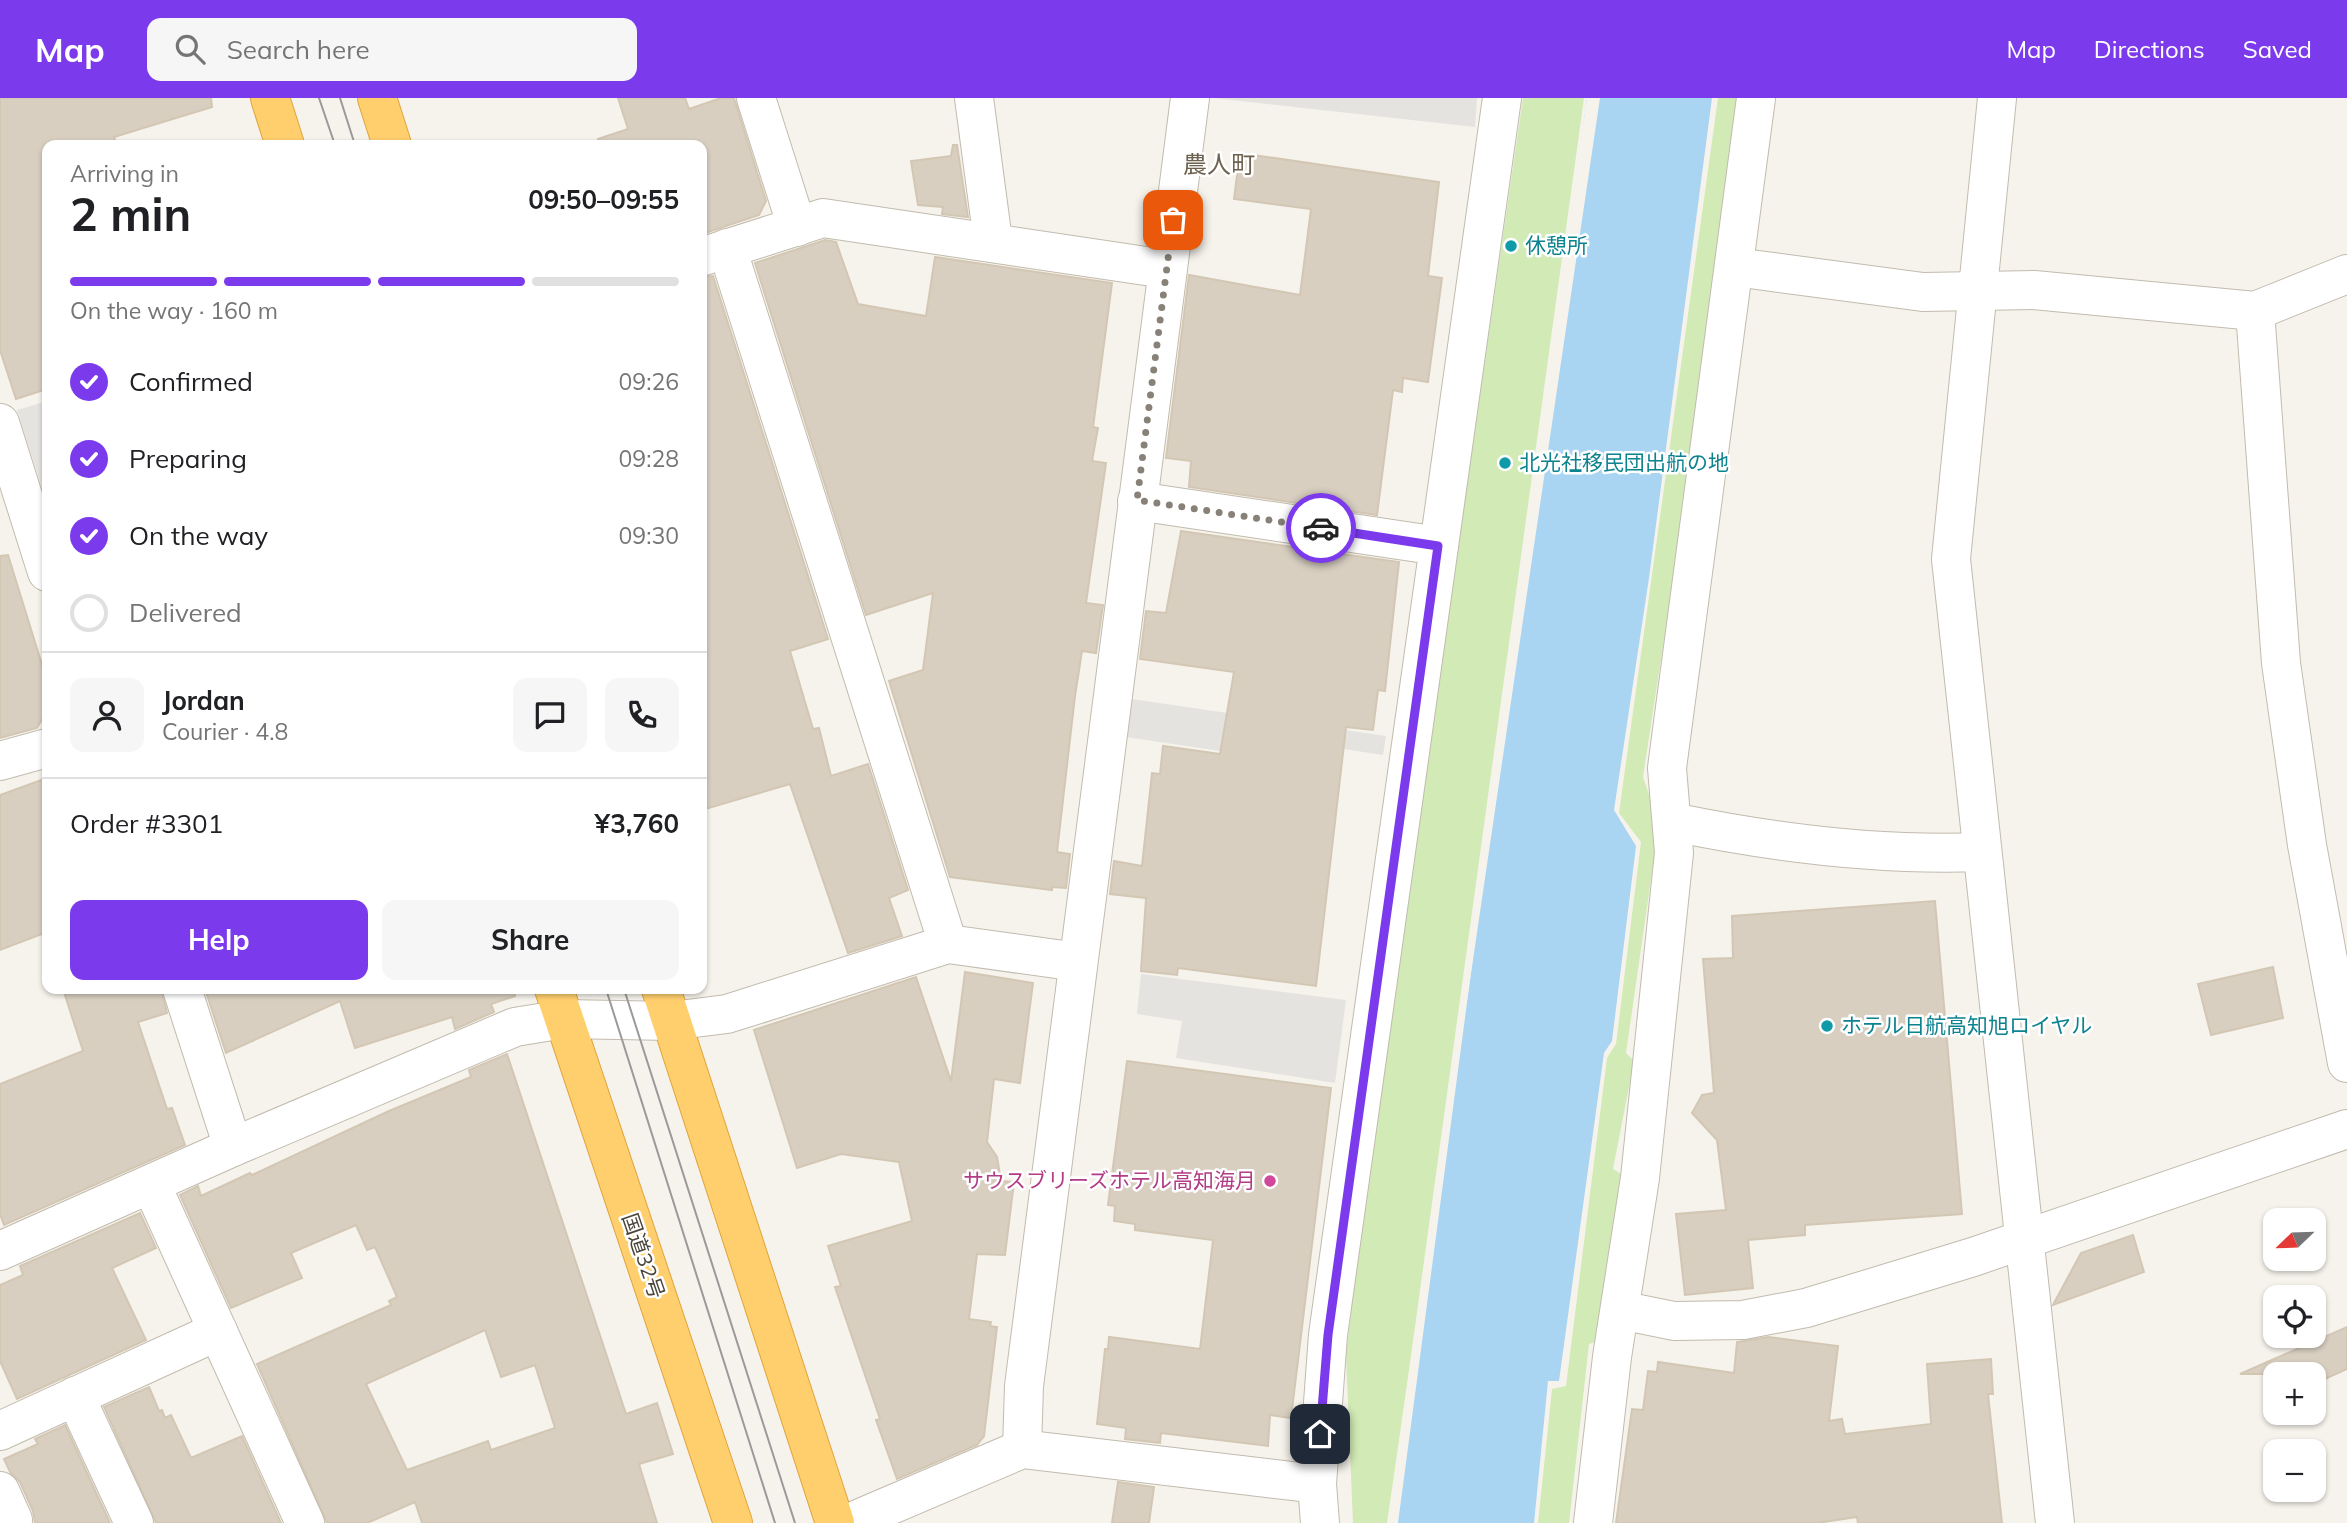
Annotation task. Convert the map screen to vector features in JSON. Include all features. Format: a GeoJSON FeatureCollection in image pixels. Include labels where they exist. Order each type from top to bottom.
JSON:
{"type":"FeatureCollection","features":[{"type":"Feature","properties":{"kind":"highway"},"geometry":{"type":"LineString","coordinates":[[270,98],[283,140]]}},
{"type":"Feature","properties":{"kind":"highway"},"geometry":{"type":"LineString","coordinates":[[377,98],[390,140]]}},
{"type":"Feature","properties":{"kind":"highway","name":"国道32号"},"geometry":{"type":"LineString","coordinates":[[559,1004],[733,1523]]}},
{"type":"Feature","properties":{"kind":"highway"},"geometry":{"type":"LineString","coordinates":[[666,1005],[835,1523]]}},
{"type":"Feature","properties":{"kind":"street"},"geometry":{"type":"LineString","coordinates":[[756,98],[797,226]]}},
{"type":"Feature","properties":{"kind":"street"},"geometry":{"type":"LineString","coordinates":[[974,98],[993,241]]}},
{"type":"Feature","properties":{"kind":"street"},"geometry":{"type":"LineString","coordinates":[[1022,1449],[1024,1386],[1189,98]]}},
{"type":"Feature","properties":{"kind":"street"},"geometry":{"type":"LineString","coordinates":[[1320,1523],[1317,1484],[1328,1335],[1502,98]]}},
{"type":"Feature","properties":{"kind":"street"},"geometry":{"type":"LineString","coordinates":[[1593,1523],[1612,1357],[1640,1178],[1674,853],[1667,768],[1756,98]]}},
{"type":"Feature","properties":{"kind":"street"},"geometry":{"type":"LineString","coordinates":[[1997,98],[1951,559],[2054,1523]]}},
{"type":"Feature","properties":{"kind":"street"},"geometry":{"type":"LineString","coordinates":[[948,944],[714,252],[823,218],[993,241],[1166,269]]}},
{"type":"Feature","properties":{"kind":"street"},"geometry":{"type":"LineString","coordinates":[[1735,267],[1794,278],[1923,292],[2034,290],[2255,311],[2347,274]]}},
{"type":"Feature","properties":{"kind":"street"},"geometry":{"type":"LineString","coordinates":[[2255,311],[2281,663],[2306,845],[2347,1063]]}},
{"type":"Feature","properties":{"kind":"street"},"geometry":{"type":"LineString","coordinates":[[0,424],[8,476],[42,560]]}},
{"type":"Feature","properties":{"kind":"street"},"geometry":{"type":"LineString","coordinates":[[1137,500],[1438,546]]}},
{"type":"Feature","properties":{"kind":"street"},"geometry":{"type":"LineString","coordinates":[[0,761],[42,749]]}},
{"type":"Feature","properties":{"kind":"street"},"geometry":{"type":"LineString","coordinates":[[1673,822],[1720,832],[1915,855],[1982,852]]}},
{"type":"Feature","properties":{"kind":"street"},"geometry":{"type":"LineString","coordinates":[[0,1251],[233,1147],[502,1032],[559,1004],[666,1005],[727,1014],[948,944],[1078,962]]}},
{"type":"Feature","properties":{"kind":"street"},"geometry":{"type":"LineString","coordinates":[[184,994],[233,1147]]}},
{"type":"Feature","properties":{"kind":"street"},"geometry":{"type":"LineString","coordinates":[[1620,1310],[1674,1321],[1769,1317],[1973,1257],[2347,1129]]}},
{"type":"Feature","properties":{"kind":"street"},"geometry":{"type":"LineString","coordinates":[[151,1185],[305,1523]]}},
{"type":"Feature","properties":{"kind":"street"},"geometry":{"type":"LineString","coordinates":[[0,1431],[218,1331]]}},
{"type":"Feature","properties":{"kind":"street"},"geometry":{"type":"LineString","coordinates":[[75,1396],[134,1523]]}},
{"type":"Feature","properties":{"kind":"street"},"geometry":{"type":"LineString","coordinates":[[849,1523],[1022,1449],[1317,1484]]}},
{"type":"Feature","properties":{"kind":"green space"},"geometry":{"type":"Polygon","coordinates":[[[1523,98],[1584,98],[1388,1523],[1353,1523],[1346,1355],[1366,1180],[1523,98]]]}},
{"type":"Feature","properties":{"kind":"green space"},"geometry":{"type":"Polygon","coordinates":[[[1718,98],[1741,98],[1715,305],[1643,777],[1659,824],[1626,1053],[1634,1061],[1613,1169],[1626,1177],[1599,1341],[1589,1344],[1569,1523],[1538,1523],[1552,1389],[1566,1386],[1607,1058],[1616,1044],[1641,842],[1619,813],[1718,98]]]}},
{"type":"Feature","properties":{"kind":"shaded area"},"geometry":{"type":"Polygon","coordinates":[[[1213,98],[1477,98],[1475,127],[1213,98]]]}},
{"type":"Feature","properties":{"kind":"shaded area"},"geometry":{"type":"Polygon","coordinates":[[[42,402],[42,488],[17,410],[42,402]]]}},
{"type":"Feature","properties":{"kind":"shaded area"},"geometry":{"type":"Polygon","coordinates":[[[1125,698],[1386,736],[1383,755],[1344,749],[1341,769],[1119,736],[1125,698]]]}},
{"type":"Feature","properties":{"kind":"shaded area"},"geometry":{"type":"Polygon","coordinates":[[[1141,974],[1346,1000],[1335,1083],[1176,1058],[1182,1021],[1137,1014],[1141,974]]]}},
{"type":"Feature","properties":{"kind":"water"},"geometry":{"type":"Polygon","coordinates":[[[1587,98],[1712,98],[1649,578],[1614,810],[1636,846],[1612,1041],[1604,1053],[1559,1381],[1548,1381],[1534,1523],[1389,1523],[1470,980],[1587,98]]]}},
{"type":"Feature","properties":{"kind":"pier"},"geometry":{"type":"Polygon","coordinates":[[[1587,98],[1600,98],[1470,980],[1398,1523],[1387,1523],[1466,979],[1500,714],[1587,98]]]}},
{"type":"Feature","properties":{"kind":"building"},"geometry":{"type":"Polygon","coordinates":[[[0,98],[211,98],[212,107],[114,137],[115,140],[42,140],[42,391],[16,399],[0,350],[0,98]]]}},
{"type":"Feature","properties":{"kind":"building"},"geometry":{"type":"Polygon","coordinates":[[[618,98],[685,98],[689,109],[721,98],[734,98],[766,201],[759,215],[707,232],[707,140],[598,140],[628,129],[618,98]]]}},
{"type":"Feature","properties":{"kind":"building"},"geometry":{"type":"Polygon","coordinates":[[[953,145],[957,145],[968,217],[942,214],[943,207],[918,205],[911,161],[951,156],[953,145]]]}},
{"type":"Feature","properties":{"kind":"building"},"geometry":{"type":"Polygon","coordinates":[[[1240,153],[1439,182],[1428,276],[1442,278],[1428,382],[1403,378],[1402,392],[1393,390],[1377,515],[1189,487],[1191,461],[1166,458],[1189,275],[1300,295],[1311,209],[1234,199],[1240,153]]]}},
{"type":"Feature","properties":{"kind":"building"},"geometry":{"type":"Polygon","coordinates":[[[825,240],[836,242],[858,304],[926,316],[935,257],[1112,283],[1093,427],[1098,428],[1092,461],[1106,463],[1086,603],[1103,605],[1096,653],[1082,651],[1075,696],[1057,852],[1070,854],[1066,888],[1052,887],[1052,890],[950,877],[889,681],[923,670],[933,593],[866,615],[755,263],[825,240]]]}},
{"type":"Feature","properties":{"kind":"building"},"geometry":{"type":"Polygon","coordinates":[[[713,276],[828,639],[790,651],[813,729],[819,728],[831,776],[868,764],[908,890],[889,898],[902,936],[848,953],[790,784],[707,809],[707,277],[713,276]]]}},
{"type":"Feature","properties":{"kind":"building"},"geometry":{"type":"Polygon","coordinates":[[[1181,531],[1399,562],[1385,691],[1378,690],[1373,730],[1346,727],[1316,986],[1178,968],[1177,975],[1141,971],[1146,898],[1110,894],[1114,861],[1142,866],[1152,773],[1160,774],[1163,746],[1220,754],[1234,672],[1140,659],[1146,611],[1166,613],[1181,531]]]}},
{"type":"Feature","properties":{"kind":"building"},"geometry":{"type":"Polygon","coordinates":[[[8,555],[42,665],[42,720],[37,728],[0,738],[0,556],[8,555]]]}},
{"type":"Feature","properties":{"kind":"building"},"geometry":{"type":"Polygon","coordinates":[[[42,780],[42,934],[0,950],[0,795],[42,780]]]}},
{"type":"Feature","properties":{"kind":"building","name":"ホテル日航高知旭ロイヤル"},"geometry":{"type":"Polygon","coordinates":[[[1935,901],[1962,1214],[1805,1225],[1805,1235],[1748,1240],[1753,1288],[1685,1295],[1676,1214],[1726,1210],[1717,1140],[1692,1113],[1702,1095],[1714,1093],[1703,959],[1733,958],[1732,916],[1935,901]]]}},
{"type":"Feature","properties":{"kind":"building"},"geometry":{"type":"Polygon","coordinates":[[[2273,967],[2283,1018],[2211,1035],[2198,984],[2273,967]]]}},
{"type":"Feature","properties":{"kind":"building"},"geometry":{"type":"Polygon","coordinates":[[[965,972],[1033,983],[1020,1083],[994,1079],[987,1142],[997,1157],[1001,1181],[1014,1182],[1005,1255],[977,1254],[969,1319],[991,1322],[990,1326],[997,1327],[984,1436],[977,1445],[897,1479],[876,1420],[880,1419],[835,1287],[841,1286],[828,1246],[912,1221],[899,1162],[841,1154],[797,1168],[754,1030],[916,977],[951,1081],[965,972]]]}},
{"type":"Feature","properties":{"kind":"building"},"geometry":{"type":"Polygon","coordinates":[[[65,994],[162,994],[167,1013],[138,1022],[167,1109],[172,1108],[185,1145],[4,1225],[0,1214],[0,1084],[83,1051],[65,994]]]}},
{"type":"Feature","properties":{"kind":"building"},"geometry":{"type":"Polygon","coordinates":[[[207,994],[515,994],[491,1004],[494,1012],[455,1029],[452,1017],[355,1048],[340,1001],[226,1053],[207,994]]]}},
{"type":"Feature","properties":{"kind":"building"},"geometry":{"type":"Polygon","coordinates":[[[507,1054],[626,1414],[657,1403],[673,1454],[639,1464],[657,1523],[422,1523],[415,1502],[367,1523],[327,1523],[257,1364],[391,1305],[389,1301],[397,1297],[375,1247],[367,1250],[356,1225],[291,1253],[302,1278],[231,1308],[180,1195],[198,1186],[201,1196],[250,1173],[252,1175],[389,1111],[471,1077],[469,1070],[507,1054]],[[485,1330],[366,1384],[407,1470],[488,1441],[491,1450],[555,1428],[535,1365],[501,1377],[485,1330]]]}},
{"type":"Feature","properties":{"kind":"building"},"geometry":{"type":"Polygon","coordinates":[[[1127,1061],[1331,1088],[1291,1418],[1270,1415],[1268,1446],[1161,1433],[1160,1443],[1125,1439],[1126,1428],[1097,1424],[1105,1349],[1108,1349],[1109,1337],[1200,1349],[1213,1240],[1135,1230],[1135,1224],[1114,1221],[1115,1206],[1108,1205],[1127,1061]]]}},
{"type":"Feature","properties":{"kind":"building"},"geometry":{"type":"Polygon","coordinates":[[[140,1213],[156,1248],[112,1268],[146,1340],[17,1399],[0,1361],[0,1285],[23,1275],[20,1266],[140,1213]]]}},
{"type":"Feature","properties":{"kind":"building"},"geometry":{"type":"Polygon","coordinates":[[[2133,1235],[2144,1272],[2053,1305],[2081,1253],[2133,1235]]]}},
{"type":"Feature","properties":{"kind":"building"},"geometry":{"type":"Polygon","coordinates":[[[2347,1327],[2347,1369],[2326,1379],[2326,1362],[2267,1362],[2299,1348],[2326,1348],[2326,1336],[2347,1327]]]}},
{"type":"Feature","properties":{"kind":"building"},"geometry":{"type":"Polygon","coordinates":[[[1768,1337],[1838,1346],[1829,1421],[1842,1419],[1845,1434],[1931,1424],[1927,1364],[1991,1359],[1993,1394],[1988,1394],[2002,1523],[1858,1523],[1857,1517],[1817,1523],[1616,1523],[1632,1409],[1643,1410],[1648,1371],[1657,1372],[1658,1362],[1734,1373],[1737,1342],[1768,1337]]]}},
{"type":"Feature","properties":{"kind":"building"},"geometry":{"type":"Polygon","coordinates":[[[2263,1364],[2263,1374],[2240,1374],[2263,1364]]]}},
{"type":"Feature","properties":{"kind":"building"},"geometry":{"type":"Polygon","coordinates":[[[149,1387],[159,1411],[162,1410],[165,1418],[171,1415],[191,1458],[242,1436],[281,1523],[156,1523],[104,1407],[149,1387]]]}},
{"type":"Feature","properties":{"kind":"building"},"geometry":{"type":"Polygon","coordinates":[[[65,1425],[110,1523],[35,1523],[33,1511],[20,1482],[10,1472],[4,1459],[38,1444],[35,1439],[65,1425]]]}},
{"type":"Feature","properties":{"kind":"building"},"geometry":{"type":"Polygon","coordinates":[[[1118,1482],[1154,1487],[1149,1523],[1112,1523],[1118,1482]]]}},
{"type":"Feature","properties":{"kind":"tram line"},"geometry":{"type":"LineString","coordinates":[[319,98],[333,140]]}},
{"type":"Feature","properties":{"kind":"tram line"},"geometry":{"type":"LineString","coordinates":[[340,98],[353,140]]}},
{"type":"Feature","properties":{"kind":"tram line"},"geometry":{"type":"LineString","coordinates":[[608,994],[775,1523]]}},
{"type":"Feature","properties":{"kind":"tram line"},"geometry":{"type":"LineString","coordinates":[[626,994],[795,1523]]}},
{"type":"Feature","properties":{"kind":"way so far"},"geometry":{"type":"LineString","coordinates":[[1173,220],[1137,500],[1321,528]]}},
{"type":"Feature","properties":{"kind":"place","name":"休憩所"},"geometry":{"type":"Point","coordinates":[1511,246]}},
{"type":"Feature","properties":{"kind":"place","name":"北光社移民団出航の地"},"geometry":{"type":"Point","coordinates":[1505,463]}},
{"type":"Feature","properties":{"kind":"place","name":"ホテル日航高知旭ロイヤル"},"geometry":{"type":"Point","coordinates":[1827,1026]}},
{"type":"Feature","properties":{"kind":"place","name":"サウスブリーズホテル高知海月"},"geometry":{"type":"Point","coordinates":[1270,1181]}},
{"type":"Feature","properties":{"kind":"district","name":"農人町"},"geometry":{"type":"Point","coordinates":[1219,165]}},
{"type":"Feature","properties":{"kind":"route"},"geometry":{"type":"LineString","coordinates":[[1320,1434],[1328,1335],[1438,546],[1321,528]]}}]}
